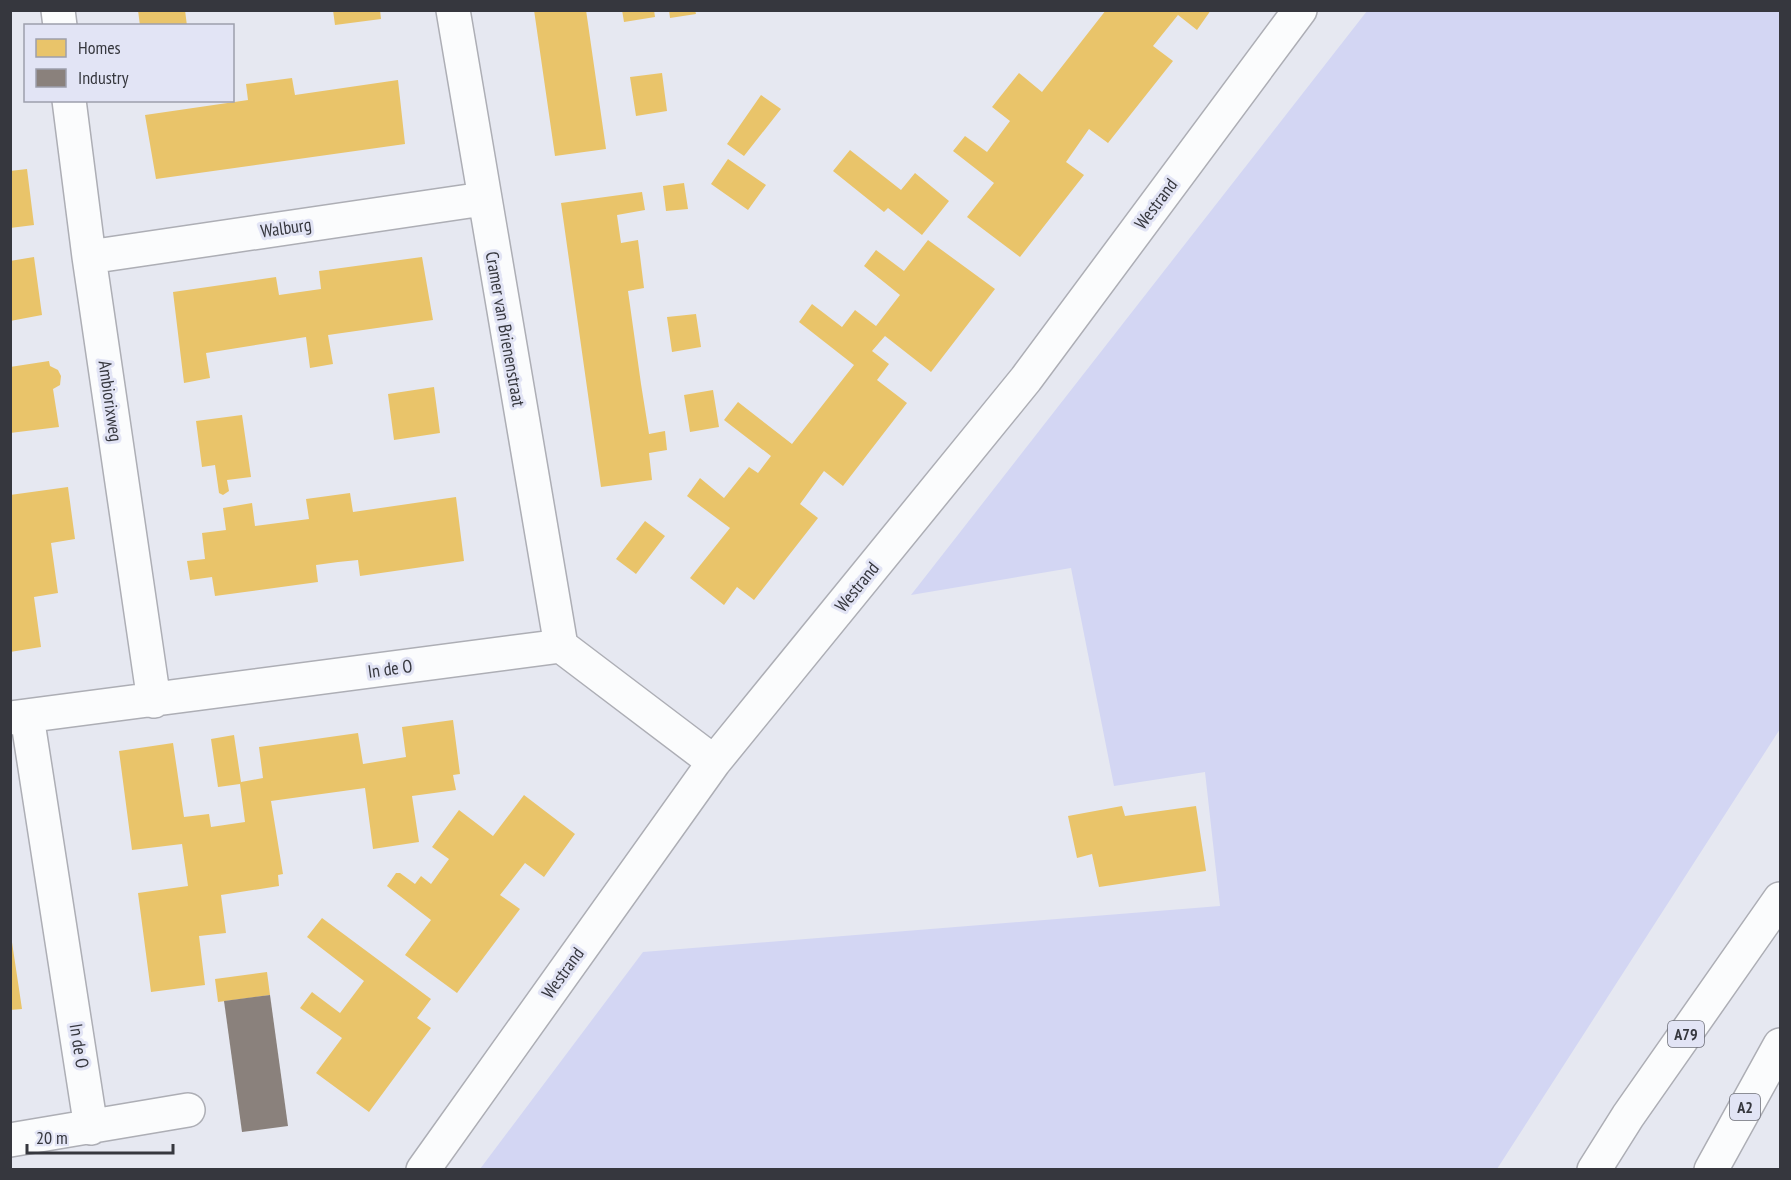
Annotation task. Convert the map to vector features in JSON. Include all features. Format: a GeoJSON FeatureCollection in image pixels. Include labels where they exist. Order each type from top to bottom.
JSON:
{"type":"FeatureCollection","features":[{"type":"Feature","properties":{"kind":"main road","name":"Cramer van Brienenstraat"},"geometry":{"type":"LineString","coordinates":[[453,10],[483,199],[561,646]]}},
{"type":"Feature","properties":{"kind":"main road","name":"Westrand"},"geometry":{"type":"LineString","coordinates":[[423,1170],[714,762],[1026,379],[1300,10]]}},
{"type":"Feature","properties":{"kind":"main road","name":"Ambiorixweg"},"geometry":{"type":"LineString","coordinates":[[69,102],[88,257],[154,701]]}},
{"type":"Feature","properties":{"kind":"main road","name":"Walburg"},"geometry":{"type":"LineString","coordinates":[[88,257],[483,199]]}},
{"type":"Feature","properties":{"kind":"main road"},"geometry":{"type":"LineString","coordinates":[[561,646],[714,762]]}},
{"type":"Feature","properties":{"kind":"main road","name":"In de O"},"geometry":{"type":"LineString","coordinates":[[91,1128],[19,717],[561,646]]}},
{"type":"Feature","properties":{"kind":"main road","name":"A79"},"geometry":{"type":"LineString","coordinates":[[1594,1170],[1628,1116],[1780,900]]}},
{"type":"Feature","properties":{"kind":"main road","name":"A2"},"geometry":{"type":"LineString","coordinates":[[1711,1170],[1780,1045]]}},
{"type":"Feature","properties":{"kind":"main road"},"geometry":{"type":"LineString","coordinates":[[10,1140],[188,1110]]}},
{"type":"Feature","properties":{"kind":"shaded area"},"geometry":{"type":"Polygon","coordinates":[[[1367,11],[1780,11],[1780,729],[1497,1169],[480,1169],[643,952],[1220,906],[1205,772],[1114,786],[1071,568],[911,595],[1367,11]]]}},
{"type":"Feature","properties":{"kind":"building: Homes"},"geometry":{"type":"Polygon","coordinates":[[[138,10],[185,10],[187,24],[140,24],[138,10]]]}},
{"type":"Feature","properties":{"kind":"building: Homes"},"geometry":{"type":"Polygon","coordinates":[[[333,10],[380,10],[381,19],[335,25],[333,10]]]}},
{"type":"Feature","properties":{"kind":"building: Homes"},"geometry":{"type":"Polygon","coordinates":[[[534,10],[586,10],[606,149],[555,156],[534,10]]]}},
{"type":"Feature","properties":{"kind":"building: Homes"},"geometry":{"type":"Polygon","coordinates":[[[622,10],[654,10],[655,17],[624,22],[622,10]]]}},
{"type":"Feature","properties":{"kind":"building: Homes"},"geometry":{"type":"Polygon","coordinates":[[[669,10],[695,10],[696,14],[670,18],[669,10]]]}},
{"type":"Feature","properties":{"kind":"building: Homes"},"geometry":{"type":"Polygon","coordinates":[[[1106,10],[1211,10],[1197,30],[1178,15],[1153,46],[1173,61],[1108,143],[1089,129],[1066,162],[1084,175],[1020,257],[967,217],[994,183],[953,151],[965,136],[987,152],[1010,121],[992,107],[1019,73],[1042,92],[1106,10]]]}},
{"type":"Feature","properties":{"kind":"building: Homes"},"geometry":{"type":"Polygon","coordinates":[[[662,73],[667,111],[636,116],[630,77],[662,73]]]}},
{"type":"Feature","properties":{"kind":"building: Homes"},"geometry":{"type":"Polygon","coordinates":[[[292,78],[295,95],[398,80],[405,144],[156,179],[145,115],[248,100],[246,84],[292,78]]]}},
{"type":"Feature","properties":{"kind":"building: Homes"},"geometry":{"type":"Polygon","coordinates":[[[761,95],[781,109],[744,156],[727,144],[761,95]]]}},
{"type":"Feature","properties":{"kind":"building: Homes"},"geometry":{"type":"Polygon","coordinates":[[[850,150],[901,190],[915,173],[949,201],[922,235],[888,208],[884,212],[833,171],[850,150]]]}},
{"type":"Feature","properties":{"kind":"building: Homes"},"geometry":{"type":"Polygon","coordinates":[[[728,159],[766,185],[748,210],[711,184],[728,159]]]}},
{"type":"Feature","properties":{"kind":"building: Homes"},"geometry":{"type":"Polygon","coordinates":[[[27,169],[34,225],[10,228],[10,171],[27,169]]]}},
{"type":"Feature","properties":{"kind":"building: Homes"},"geometry":{"type":"Polygon","coordinates":[[[684,183],[688,209],[666,211],[663,186],[684,183]]]}},
{"type":"Feature","properties":{"kind":"building: Homes"},"geometry":{"type":"Polygon","coordinates":[[[642,192],[645,210],[617,215],[621,243],[638,240],[644,288],[628,291],[649,434],[665,431],[667,450],[649,453],[652,480],[601,487],[561,203],[642,192]]]}},
{"type":"Feature","properties":{"kind":"building: Homes"},"geometry":{"type":"Polygon","coordinates":[[[928,240],[995,289],[931,372],[885,336],[872,351],[889,364],[877,380],[907,403],[843,486],[824,471],[800,504],[818,518],[754,600],[737,587],[724,605],[690,578],[730,528],[687,496],[700,478],[724,498],[749,467],[758,473],[771,456],[724,420],[738,402],[792,444],[854,365],[799,322],[812,304],[842,327],[855,310],[876,326],[900,295],[864,266],[876,250],[904,271],[928,240]]]}},
{"type":"Feature","properties":{"kind":"building: Homes"},"geometry":{"type":"Polygon","coordinates":[[[34,257],[42,315],[10,321],[10,261],[34,257]]]}},
{"type":"Feature","properties":{"kind":"building: Homes"},"geometry":{"type":"Polygon","coordinates":[[[422,257],[433,320],[328,335],[333,364],[310,368],[306,337],[206,353],[210,378],[184,383],[173,292],[276,277],[279,295],[321,289],[319,271],[422,257]]]}},
{"type":"Feature","properties":{"kind":"building: Homes"},"geometry":{"type":"Polygon","coordinates":[[[696,314],[701,347],[672,352],[667,317],[696,314]]]}},
{"type":"Feature","properties":{"kind":"building: Homes"},"geometry":{"type":"Polygon","coordinates":[[[49,361],[50,366],[58,370],[61,376],[60,385],[53,389],[59,427],[10,433],[10,367],[49,361]]]}},
{"type":"Feature","properties":{"kind":"building: Homes"},"geometry":{"type":"Polygon","coordinates":[[[434,387],[440,433],[394,440],[388,394],[434,387]]]}},
{"type":"Feature","properties":{"kind":"building: Homes"},"geometry":{"type":"Polygon","coordinates":[[[713,390],[719,427],[690,432],[684,395],[713,390]]]}},
{"type":"Feature","properties":{"kind":"building: Homes"},"geometry":{"type":"Polygon","coordinates":[[[242,415],[251,477],[227,480],[229,491],[223,495],[219,493],[215,465],[202,467],[196,421],[242,415]]]}},
{"type":"Feature","properties":{"kind":"building: Homes"},"geometry":{"type":"Polygon","coordinates":[[[68,487],[75,539],[51,543],[58,593],[34,597],[41,647],[10,652],[10,495],[68,487]]]}},
{"type":"Feature","properties":{"kind":"building: Homes"},"geometry":{"type":"Polygon","coordinates":[[[350,493],[353,512],[456,497],[464,561],[360,576],[358,560],[316,565],[318,582],[215,596],[212,577],[190,580],[187,561],[205,559],[202,533],[226,530],[223,508],[252,503],[255,526],[309,519],[306,499],[350,493]]]}},
{"type":"Feature","properties":{"kind":"building: Homes"},"geometry":{"type":"Polygon","coordinates":[[[645,521],[665,536],[636,574],[616,559],[645,521]]]}},
{"type":"Feature","properties":{"kind":"building: Homes"},"geometry":{"type":"Polygon","coordinates":[[[453,720],[460,774],[453,775],[456,790],[412,796],[419,842],[373,849],[365,788],[271,801],[283,874],[278,875],[279,886],[221,895],[226,933],[199,936],[205,985],[151,992],[138,893],[188,886],[182,844],[132,850],[119,751],[173,743],[184,817],[209,814],[211,827],[245,822],[240,784],[218,787],[211,739],[234,735],[241,782],[263,778],[259,747],[358,733],[363,764],[406,757],[402,727],[453,720]]]}},
{"type":"Feature","properties":{"kind":"building: Homes"},"geometry":{"type":"Polygon","coordinates":[[[524,795],[575,834],[544,877],[525,863],[500,895],[520,909],[457,993],[405,955],[431,920],[387,886],[396,873],[400,873],[415,884],[421,876],[431,884],[449,859],[432,847],[459,810],[493,836],[524,795]]]}},
{"type":"Feature","properties":{"kind":"building: Homes"},"geometry":{"type":"Polygon","coordinates":[[[1122,806],[1125,816],[1196,806],[1206,871],[1099,887],[1092,854],[1077,858],[1068,816],[1122,806]]]}},
{"type":"Feature","properties":{"kind":"building: Homes"},"geometry":{"type":"Polygon","coordinates":[[[322,918],[431,999],[417,1018],[431,1028],[369,1112],[316,1073],[342,1038],[300,1008],[312,992],[340,1013],[364,981],[307,937],[322,918]]]}},
{"type":"Feature","properties":{"kind":"building: Homes"},"geometry":{"type":"Polygon","coordinates":[[[10,929],[22,1009],[10,1010],[10,929]]]}},
{"type":"Feature","properties":{"kind":"building: Homes"},"geometry":{"type":"Polygon","coordinates":[[[267,972],[270,995],[218,1002],[215,979],[267,972]]]}},
{"type":"Feature","properties":{"kind":"building: Industry"},"geometry":{"type":"Polygon","coordinates":[[[270,995],[288,1126],[242,1132],[224,1001],[270,995]]]}}]}
